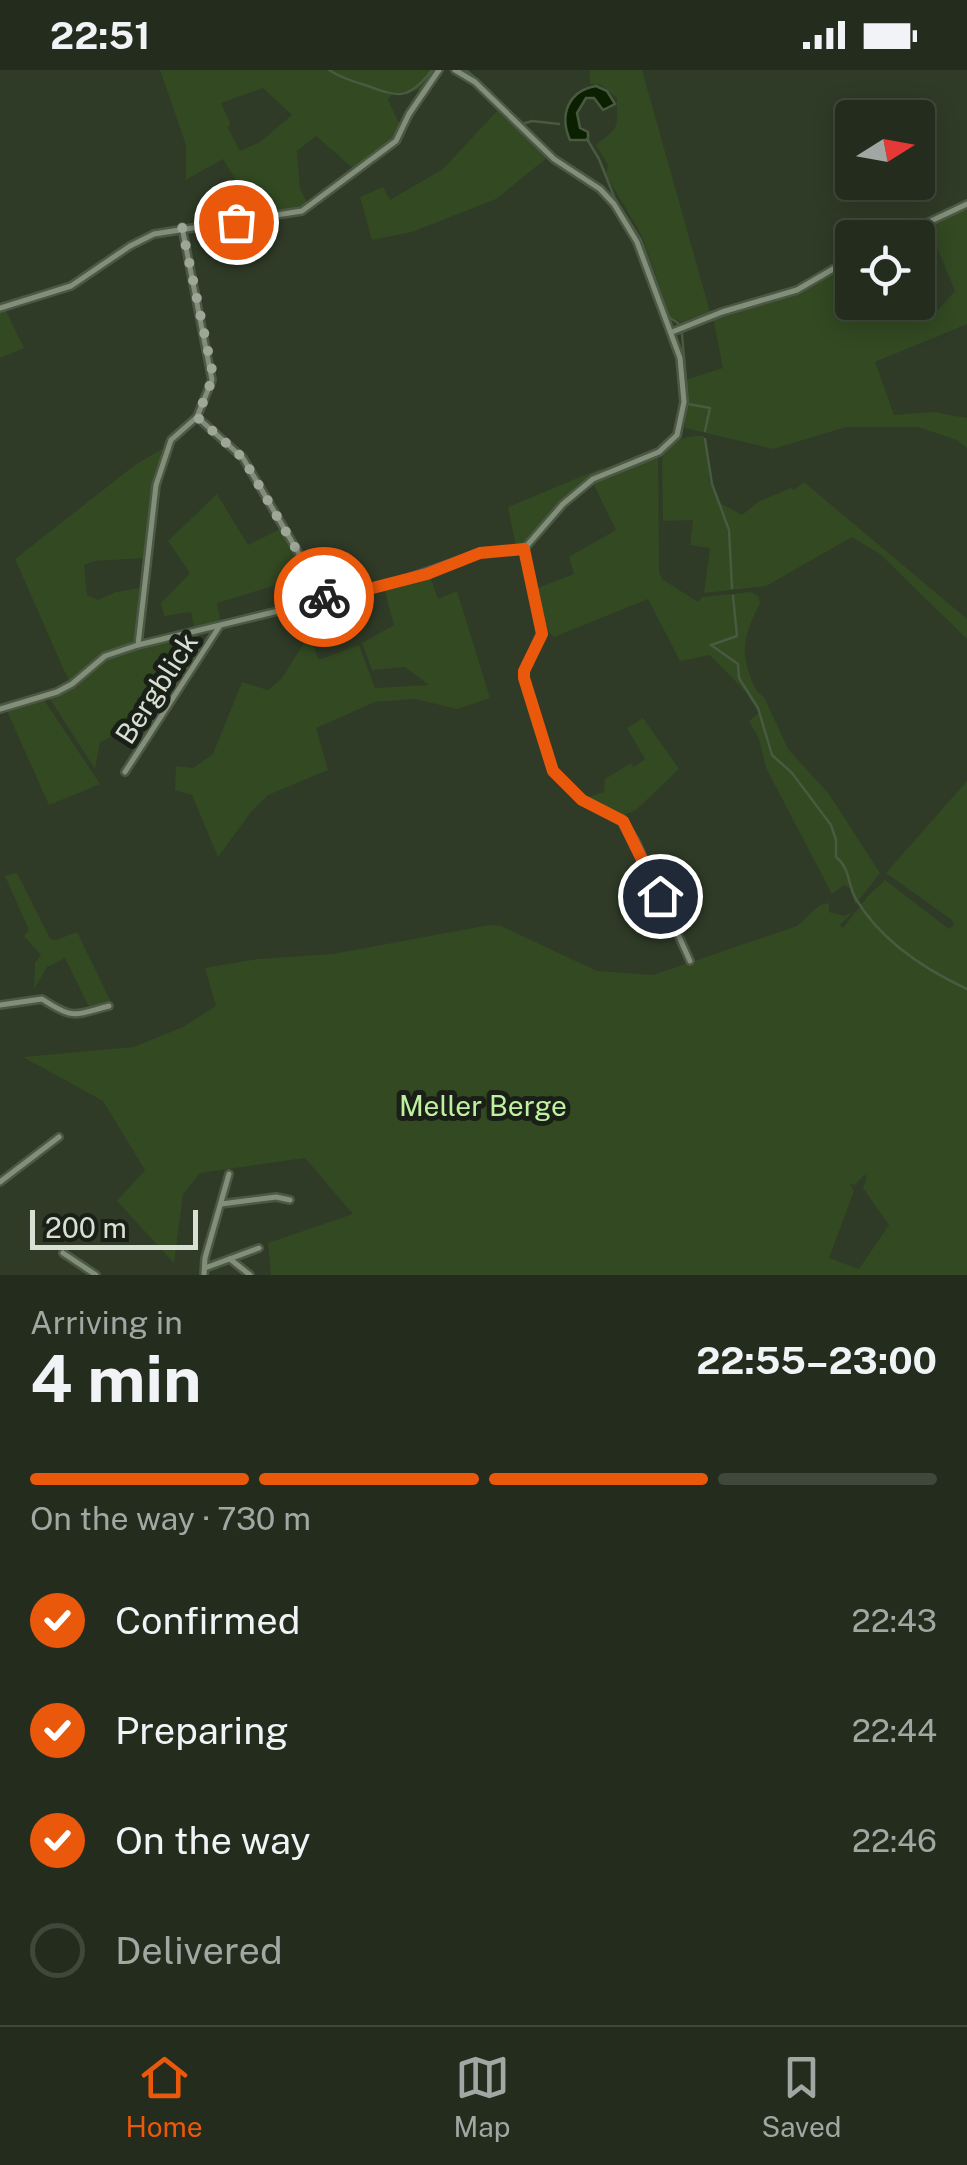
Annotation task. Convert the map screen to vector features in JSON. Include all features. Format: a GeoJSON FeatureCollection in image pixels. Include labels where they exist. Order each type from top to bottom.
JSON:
{"type":"FeatureCollection","features":[{"type":"Feature","properties":{"kind":"street"},"geometry":{"type":"LineString","coordinates":[[0,308],[71,286],[154,234],[294,214],[310,206],[396,141],[439,70]]}},
{"type":"Feature","properties":{"kind":"street"},"geometry":{"type":"LineString","coordinates":[[0,709],[57,692],[105,656],[427,574],[480,553],[524,549],[563,504],[593,479],[660,452],[677,436],[684,402],[680,358],[637,242],[614,204],[554,159],[474,82],[455,70]]}},
{"type":"Feature","properties":{"kind":"street"},"geometry":{"type":"LineString","coordinates":[[933,220],[967,204]]}},
{"type":"Feature","properties":{"kind":"street"},"geometry":{"type":"LineString","coordinates":[[138,646],[156,484],[170,440],[197,417],[212,380],[182,228]]}},
{"type":"Feature","properties":{"kind":"street"},"geometry":{"type":"LineString","coordinates":[[672,332],[722,312],[797,290],[835,268]]}},
{"type":"Feature","properties":{"kind":"street"},"geometry":{"type":"LineString","coordinates":[[197,417],[243,458],[326,600]]}},
{"type":"Feature","properties":{"kind":"street"},"geometry":{"type":"LineString","coordinates":[[524,549],[542,634],[524,678],[553,771],[582,800],[623,821],[690,961]]}},
{"type":"Feature","properties":{"kind":"street","name":"Bergblick"},"geometry":{"type":"LineString","coordinates":[[126,772],[221,625]]}},
{"type":"Feature","properties":{"kind":"street"},"geometry":{"type":"LineString","coordinates":[[0,1005],[42,998],[64,1014],[72,1015],[110,1006]]}},
{"type":"Feature","properties":{"kind":"street"},"geometry":{"type":"LineString","coordinates":[[0,1182],[59,1137]]}},
{"type":"Feature","properties":{"kind":"street"},"geometry":{"type":"LineString","coordinates":[[204,1272],[229,1174]]}},
{"type":"Feature","properties":{"kind":"street"},"geometry":{"type":"LineString","coordinates":[[222,1204],[276,1197],[290,1200]]}},
{"type":"Feature","properties":{"kind":"street"},"geometry":{"type":"LineString","coordinates":[[204,1272],[260,1248]]}},
{"type":"Feature","properties":{"kind":"street"},"geometry":{"type":"LineString","coordinates":[[63,1253],[96,1275]]}},
{"type":"Feature","properties":{"kind":"street"},"geometry":{"type":"LineString","coordinates":[[230,1259],[250,1275]]}},
{"type":"Feature","properties":{"kind":"green space"},"geometry":{"type":"Polygon","coordinates":[[[160,70],[435,70],[420,90],[393,93],[388,100],[400,125],[393,141],[355,170],[316,136],[297,151],[300,189],[307,202],[294,209],[257,215],[223,159],[186,180],[186,145],[160,70]],[[263,88],[221,103],[240,151],[260,142],[292,115],[263,88]]]}},
{"type":"Feature","properties":{"kind":"green space"},"geometry":{"type":"Polygon","coordinates":[[[590,70],[642,70],[710,312],[681,322],[670,316],[642,236],[606,175],[608,165],[596,145],[616,126],[617,98],[601,85],[590,84],[590,70]]]}},
{"type":"Feature","properties":{"kind":"green space"},"geometry":{"type":"Polygon","coordinates":[[[497,111],[548,157],[496,199],[412,232],[372,240],[360,197],[383,187],[390,200],[443,169],[497,111]]]}},
{"type":"Feature","properties":{"kind":"green space"},"geometry":{"type":"Polygon","coordinates":[[[967,209],[967,324],[875,362],[894,415],[933,412],[967,418],[967,448],[957,440],[918,427],[846,427],[773,449],[685,428],[685,380],[723,368],[713,317],[802,291],[835,274],[835,320],[935,320],[935,309],[955,291],[935,242],[935,222],[967,209]]]}},
{"type":"Feature","properties":{"kind":"green space"},"geometry":{"type":"Polygon","coordinates":[[[5,309],[24,348],[0,358],[0,311],[5,309]]]}},
{"type":"Feature","properties":{"kind":"green space"},"geometry":{"type":"Polygon","coordinates":[[[704,436],[710,483],[720,503],[742,515],[758,502],[794,490],[804,482],[967,619],[967,639],[880,554],[852,537],[766,586],[704,593],[710,548],[690,545],[693,520],[663,521],[662,460],[678,440],[704,436]]]}},
{"type":"Feature","properties":{"kind":"green space"},"geometry":{"type":"Polygon","coordinates":[[[167,446],[154,484],[143,558],[84,565],[87,595],[98,600],[140,588],[136,649],[195,631],[191,612],[164,616],[161,603],[190,573],[168,541],[217,494],[248,545],[284,527],[313,574],[217,603],[221,625],[204,629],[156,688],[169,702],[138,752],[112,736],[100,742],[95,769],[50,699],[71,686],[15,559],[135,465],[167,446]]]}},
{"type":"Feature","properties":{"kind":"green space"},"geometry":{"type":"Polygon","coordinates":[[[655,455],[662,579],[698,602],[702,597],[751,592],[758,596],[760,603],[745,647],[754,685],[764,697],[788,749],[829,794],[880,873],[855,905],[850,888],[844,885],[832,894],[766,768],[759,739],[749,721],[759,713],[745,691],[710,655],[680,661],[648,599],[554,637],[543,627],[535,589],[574,574],[569,557],[616,530],[593,483],[612,471],[655,455]]]}},
{"type":"Feature","properties":{"kind":"green space"},"geometry":{"type":"Polygon","coordinates":[[[604,467],[559,503],[528,541],[516,547],[508,507],[604,467]]]}},
{"type":"Feature","properties":{"kind":"green space"},"geometry":{"type":"Polygon","coordinates":[[[430,576],[438,599],[457,591],[490,698],[457,709],[415,699],[375,702],[316,728],[328,770],[268,795],[218,857],[192,795],[175,790],[176,766],[193,768],[213,754],[242,682],[268,690],[282,678],[309,635],[319,660],[359,645],[375,688],[429,685],[405,667],[372,670],[362,643],[394,625],[384,588],[430,576]]]}},
{"type":"Feature","properties":{"kind":"green space"},"geometry":{"type":"Polygon","coordinates":[[[44,700],[100,784],[49,805],[8,713],[9,708],[44,700]]]}},
{"type":"Feature","properties":{"kind":"green space"},"geometry":{"type":"Polygon","coordinates":[[[643,718],[679,769],[636,810],[619,817],[589,797],[604,792],[605,779],[645,759],[627,728],[643,718]]]}},
{"type":"Feature","properties":{"kind":"green space","name":"Meller Berge"},"geometry":{"type":"Polygon","coordinates":[[[967,781],[967,1275],[271,1275],[268,1243],[353,1214],[305,1158],[200,1173],[183,1194],[174,1263],[117,1201],[145,1170],[103,1101],[23,1057],[134,1047],[183,1027],[216,1006],[205,968],[258,959],[333,954],[489,925],[501,926],[597,971],[653,975],[797,926],[820,905],[829,903],[829,912],[845,916],[853,912],[840,925],[843,928],[885,880],[949,929],[954,926],[952,920],[886,873],[967,781]],[[867,1176],[855,1185],[850,1184],[854,1191],[829,1258],[859,1269],[889,1225],[863,1188],[867,1176]]]}},
{"type":"Feature","properties":{"kind":"green space"},"geometry":{"type":"Polygon","coordinates":[[[17,873],[50,939],[77,932],[111,1002],[90,1009],[65,958],[47,967],[34,989],[35,963],[41,955],[24,936],[29,930],[5,876],[17,873]]]}},
{"type":"Feature","properties":{"kind":"shaded area"},"geometry":{"type":"Polygon","coordinates":[[[596,86],[607,91],[615,104],[603,110],[594,98],[586,98],[577,113],[580,128],[588,132],[588,140],[570,140],[565,122],[568,106],[579,93],[596,86]]]}},
{"type":"Feature","properties":{"kind":"waterway"},"geometry":{"type":"LineString","coordinates":[[329,70],[397,94],[411,91],[432,70]]}},
{"type":"Feature","properties":{"kind":"waterway"},"geometry":{"type":"LineString","coordinates":[[466,70],[492,93]]}},
{"type":"Feature","properties":{"kind":"waterway"},"geometry":{"type":"LineString","coordinates":[[499,100],[522,124],[559,124]]}},
{"type":"Feature","properties":{"kind":"waterway"},"geometry":{"type":"LineString","coordinates":[[587,139],[615,199],[641,240],[669,317],[678,323]]}},
{"type":"Feature","properties":{"kind":"waterway"},"geometry":{"type":"LineString","coordinates":[[682,334],[688,404],[710,408],[705,431]]}},
{"type":"Feature","properties":{"kind":"waterway"},"geometry":{"type":"LineString","coordinates":[[705,439],[712,484],[729,530],[732,588]]}},
{"type":"Feature","properties":{"kind":"waterway"},"geometry":{"type":"LineString","coordinates":[[733,596],[737,636],[711,645],[738,664],[739,678],[758,708],[772,755],[792,773],[831,825],[836,857],[856,899],[891,941],[967,989]]}},
{"type":"Feature","properties":{"kind":"way so far"},"geometry":{"type":"LineString","coordinates":[[236,222],[182,228],[212,370],[212,380],[197,417],[243,458],[324,597]]}},
{"type":"Feature","properties":{"kind":"route"},"geometry":{"type":"LineString","coordinates":[[324,597],[326,600],[427,574],[480,553],[524,549],[542,634],[526,664],[524,678],[553,771],[582,800],[623,821],[660,896]]}}]}
